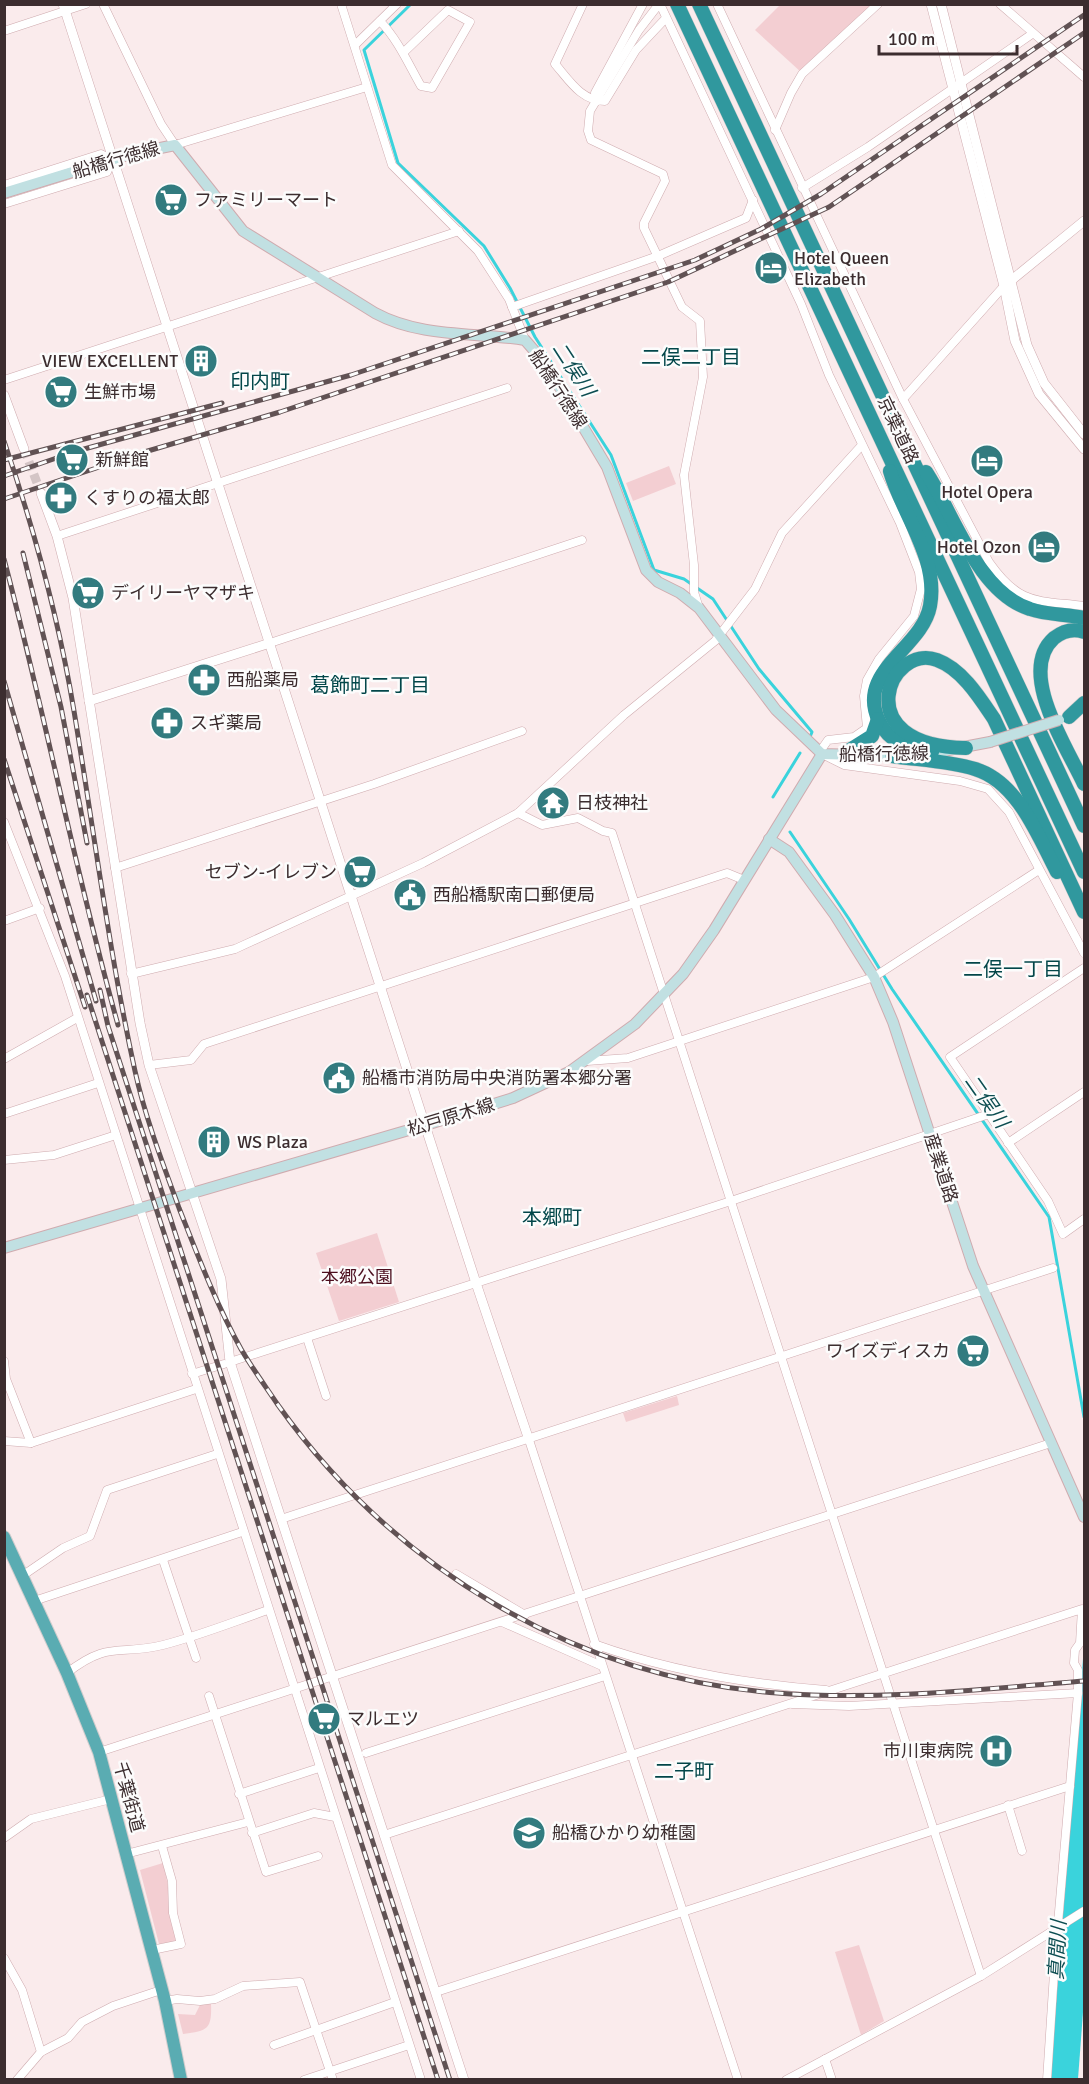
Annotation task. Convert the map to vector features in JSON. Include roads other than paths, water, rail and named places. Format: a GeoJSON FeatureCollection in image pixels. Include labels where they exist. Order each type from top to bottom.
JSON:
{"type":"FeatureCollection","features":[{"type":"Feature","properties":{"kind":"highway","name":"京葉道路"},"geometry":{"type":"LineString","coordinates":[[677,4],[1084,872]]}},
{"type":"Feature","properties":{"kind":"highway","name":"京葉道路"},"geometry":{"type":"LineString","coordinates":[[699,4],[1084,826]]}},
{"type":"Feature","properties":{"kind":"highway"},"geometry":{"type":"LineString","coordinates":[[900,432],[937,488],[970,552],[991,581],[1006,596],[1029,609],[1084,618]]}},
{"type":"Feature","properties":{"kind":"highway"},"geometry":{"type":"LineString","coordinates":[[881,438],[896,494],[922,546],[930,591],[930,606],[913,638],[879,679],[875,699],[878,719],[895,742],[937,753]]}},
{"type":"Feature","properties":{"kind":"highway"},"geometry":{"type":"LineString","coordinates":[[1084,632],[1070,630],[1055,638],[1042,655],[1040,678],[1045,701],[1084,784]]}},
{"type":"Feature","properties":{"kind":"highway"},"geometry":{"type":"LineString","coordinates":[[966,748],[934,746],[919,741],[895,723],[887,699],[889,688],[901,669],[927,658],[944,663],[982,700],[1084,912]]}},
{"type":"Feature","properties":{"kind":"highway"},"geometry":{"type":"LineString","coordinates":[[1064,719],[1084,703]]}},
{"type":"Feature","properties":{"kind":"highway"},"geometry":{"type":"LineString","coordinates":[[845,753],[872,736],[878,719]]}},
{"type":"Feature","properties":{"kind":"highway"},"geometry":{"type":"LineString","coordinates":[[892,756],[962,765],[978,770],[1001,784],[1019,804],[1084,924]]}},
{"type":"Feature","properties":{"kind":"highway","name":"千葉街道"},"geometry":{"type":"LineString","coordinates":[[4,1537],[67,1673],[99,1752],[152,1950],[181,2079]]}},
{"type":"Feature","properties":{"kind":"main road","name":"船橋行徳線"},"geometry":{"type":"LineString","coordinates":[[4,193],[112,160],[175,145],[243,231],[315,277],[395,322],[430,331],[525,340],[545,363],[607,467],[646,570],[658,582],[680,593],[725,626],[776,710],[822,754],[892,756],[937,753],[990,742],[1084,713]]}},
{"type":"Feature","properties":{"kind":"main road","name":"松戸原木線"},"geometry":{"type":"LineString","coordinates":[[4,1248],[426,1125],[549,1083],[587,1061],[635,1024],[664,997],[705,944],[822,754]]}},
{"type":"Feature","properties":{"kind":"main road","name":"産業道路"},"geometry":{"type":"LineString","coordinates":[[769,839],[789,852],[835,915],[874,977],[893,1022],[960,1229],[984,1291],[1084,1517]]}},
{"type":"Feature","properties":{"kind":"street"},"geometry":{"type":"LineString","coordinates":[[4,31],[64,8],[86,4]]}},
{"type":"Feature","properties":{"kind":"street"},"geometry":{"type":"LineString","coordinates":[[103,4],[161,124],[175,145],[367,87]]}},
{"type":"Feature","properties":{"kind":"street"},"geometry":{"type":"LineString","coordinates":[[341,4],[392,165],[478,251],[512,307],[525,340]]}},
{"type":"Feature","properties":{"kind":"street"},"geometry":{"type":"LineString","coordinates":[[355,45],[397,4]]}},
{"type":"Feature","properties":{"kind":"street"},"geometry":{"type":"LineString","coordinates":[[583,4],[555,64],[582,95],[597,101],[605,100],[636,50],[666,18]]}},
{"type":"Feature","properties":{"kind":"street"},"geometry":{"type":"LineString","coordinates":[[597,101],[595,93],[644,4]]}},
{"type":"Feature","properties":{"kind":"street"},"geometry":{"type":"LineString","coordinates":[[717,4],[903,399],[989,562],[1006,584],[1016,592],[1045,603],[1084,606]]}},
{"type":"Feature","properties":{"kind":"street"},"geometry":{"type":"LineString","coordinates":[[775,130],[802,74],[878,4]]}},
{"type":"Feature","properties":{"kind":"street"},"geometry":{"type":"LineString","coordinates":[[931,4],[1012,279],[1023,332],[1035,364],[1060,406],[1084,434]]}},
{"type":"Feature","properties":{"kind":"street"},"geometry":{"type":"LineString","coordinates":[[941,4],[957,86],[1015,341],[1027,371],[1047,405],[1084,449]]}},
{"type":"Feature","properties":{"kind":"street"},"geometry":{"type":"LineString","coordinates":[[1000,4],[1084,77]]}},
{"type":"Feature","properties":{"kind":"street"},"geometry":{"type":"LineString","coordinates":[[699,608],[694,592],[694,565],[684,475],[703,377],[700,321],[682,307],[644,223],[665,181],[663,174],[591,140],[588,118],[639,30],[658,6],[666,18],[753,200],[919,572],[920,603],[914,616],[879,659],[867,680],[864,696],[867,728],[854,737],[828,740],[821,750],[822,754],[844,765],[960,781],[988,789],[1009,812],[1084,953]]}},
{"type":"Feature","properties":{"kind":"street"},"geometry":{"type":"LineString","coordinates":[[64,8],[476,1283],[738,2079]]}},
{"type":"Feature","properties":{"kind":"street"},"geometry":{"type":"LineString","coordinates":[[380,21],[393,35],[421,86],[432,88],[470,22],[448,10],[403,53]]}},
{"type":"Feature","properties":{"kind":"street"},"geometry":{"type":"LineString","coordinates":[[802,188],[868,147],[1032,34]]}},
{"type":"Feature","properties":{"kind":"street"},"geometry":{"type":"LineString","coordinates":[[4,184],[101,154],[112,160]]}},
{"type":"Feature","properties":{"kind":"street"},"geometry":{"type":"LineString","coordinates":[[4,204],[107,172],[112,160]]}},
{"type":"Feature","properties":{"kind":"street"},"geometry":{"type":"LineString","coordinates":[[512,307],[658,256],[746,218],[753,200]]}},
{"type":"Feature","properties":{"kind":"street"},"geometry":{"type":"LineString","coordinates":[[903,399],[1004,286],[1084,221]]}},
{"type":"Feature","properties":{"kind":"street"},"geometry":{"type":"LineString","coordinates":[[4,380],[459,231]]}},
{"type":"Feature","properties":{"kind":"street"},"geometry":{"type":"LineString","coordinates":[[57,536],[507,388]]}},
{"type":"Feature","properties":{"kind":"street"},"geometry":{"type":"LineString","coordinates":[[4,395],[24,448]]}},
{"type":"Feature","properties":{"kind":"street"},"geometry":{"type":"LineString","coordinates":[[131,974],[235,949],[353,897],[518,813],[624,715],[710,645],[744,606],[759,582],[782,533],[862,445]]}},
{"type":"Feature","properties":{"kind":"street"},"geometry":{"type":"LineString","coordinates":[[41,493],[57,536],[73,598],[131,974],[149,1065],[221,1280],[227,1363],[281,1519],[464,2079]]}},
{"type":"Feature","properties":{"kind":"street"},"geometry":{"type":"LineString","coordinates":[[89,701],[582,540]]}},
{"type":"Feature","properties":{"kind":"street"},"geometry":{"type":"LineString","coordinates":[[115,868],[321,801],[522,731]]}},
{"type":"Feature","properties":{"kind":"street"},"geometry":{"type":"LineString","coordinates":[[518,813],[542,825],[578,818],[603,831],[612,833],[981,1976]]}},
{"type":"Feature","properties":{"kind":"street"},"geometry":{"type":"LineString","coordinates":[[4,822],[40,908],[116,1135],[420,2079]]}},
{"type":"Feature","properties":{"kind":"street"},"geometry":{"type":"LineString","coordinates":[[587,1061],[621,1060],[874,977],[1039,870]]}},
{"type":"Feature","properties":{"kind":"street"},"geometry":{"type":"LineString","coordinates":[[149,1065],[191,1060],[204,1044],[727,873],[744,880]]}},
{"type":"Feature","properties":{"kind":"street"},"geometry":{"type":"LineString","coordinates":[[4,921],[40,908]]}},
{"type":"Feature","properties":{"kind":"street"},"geometry":{"type":"LineString","coordinates":[[1084,968],[950,1057],[1048,1201],[1063,1234],[1084,1219]]}},
{"type":"Feature","properties":{"kind":"street"},"geometry":{"type":"LineString","coordinates":[[4,1059],[77,1018]]}},
{"type":"Feature","properties":{"kind":"street"},"geometry":{"type":"LineString","coordinates":[[4,1114],[98,1083]]}},
{"type":"Feature","properties":{"kind":"street"},"geometry":{"type":"LineString","coordinates":[[1008,1143],[1084,1092]]}},
{"type":"Feature","properties":{"kind":"street"},"geometry":{"type":"LineString","coordinates":[[192,1374],[731,1201],[989,1114]]}},
{"type":"Feature","properties":{"kind":"street"},"geometry":{"type":"LineString","coordinates":[[4,1160],[54,1155],[116,1135]]}},
{"type":"Feature","properties":{"kind":"street"},"geometry":{"type":"LineString","coordinates":[[281,1519],[1053,1268]]}},
{"type":"Feature","properties":{"kind":"street"},"geometry":{"type":"LineString","coordinates":[[308,1341],[326,1396]]}},
{"type":"Feature","properties":{"kind":"street"},"geometry":{"type":"LineString","coordinates":[[4,1361],[6,1379],[31,1443]]}},
{"type":"Feature","properties":{"kind":"street"},"geometry":{"type":"LineString","coordinates":[[4,1441],[31,1443],[196,1389]]}},
{"type":"Feature","properties":{"kind":"street"},"geometry":{"type":"LineString","coordinates":[[99,1752],[1051,1443]]}},
{"type":"Feature","properties":{"kind":"street"},"geometry":{"type":"LineString","coordinates":[[22,1576],[63,1548],[90,1536],[107,1490],[217,1454]]}},
{"type":"Feature","properties":{"kind":"street"},"geometry":{"type":"LineString","coordinates":[[34,1602],[243,1532]]}},
{"type":"Feature","properties":{"kind":"street"},"geometry":{"type":"LineString","coordinates":[[164,1560],[196,1658]]}},
{"type":"Feature","properties":{"kind":"street"},"geometry":{"type":"LineString","coordinates":[[456,1574],[525,1615]]}},
{"type":"Feature","properties":{"kind":"street"},"geometry":{"type":"LineString","coordinates":[[384,1835],[1082,1609],[1080,1643],[1075,1650],[1074,1663],[1078,1670],[1078,1693],[1047,2079]]}},
{"type":"Feature","properties":{"kind":"street"},"geometry":{"type":"LineString","coordinates":[[67,1673],[97,1653],[112,1649],[160,1646],[268,1610]]}},
{"type":"Feature","properties":{"kind":"street"},"geometry":{"type":"LineString","coordinates":[[502,1623],[602,1666]]}},
{"type":"Feature","properties":{"kind":"street"},"geometry":{"type":"LineString","coordinates":[[594,1644],[639,1660],[682,1670],[750,1682],[830,1690]]}},
{"type":"Feature","properties":{"kind":"street"},"geometry":{"type":"LineString","coordinates":[[366,1753],[605,1676]]}},
{"type":"Feature","properties":{"kind":"street"},"geometry":{"type":"LineString","coordinates":[[786,1704],[849,1706],[1078,1693]]}},
{"type":"Feature","properties":{"kind":"street"},"geometry":{"type":"LineString","coordinates":[[209,1696],[266,1872],[318,1856]]}},
{"type":"Feature","properties":{"kind":"street"},"geometry":{"type":"LineString","coordinates":[[240,1794],[319,1768]]}},
{"type":"Feature","properties":{"kind":"street"},"geometry":{"type":"LineString","coordinates":[[436,1992],[1070,1786]]}},
{"type":"Feature","properties":{"kind":"street"},"geometry":{"type":"LineString","coordinates":[[4,1838],[31,1820],[111,1799]]}},
{"type":"Feature","properties":{"kind":"street"},"geometry":{"type":"LineString","coordinates":[[1008,1805],[1022,1851]]}},
{"type":"Feature","properties":{"kind":"street"},"geometry":{"type":"LineString","coordinates":[[252,1833],[314,1812],[335,1817]]}},
{"type":"Feature","properties":{"kind":"street"},"geometry":{"type":"LineString","coordinates":[[126,1854],[249,1822]]}},
{"type":"Feature","properties":{"kind":"street"},"geometry":{"type":"LineString","coordinates":[[152,1950],[181,1944],[173,1913],[172,1881],[162,1846]]}},
{"type":"Feature","properties":{"kind":"street"},"geometry":{"type":"LineString","coordinates":[[786,2079],[981,1976],[1084,1911]]}},
{"type":"Feature","properties":{"kind":"street"},"geometry":{"type":"LineString","coordinates":[[4,1958],[22,1990],[41,2052]]}},
{"type":"Feature","properties":{"kind":"street"},"geometry":{"type":"LineString","coordinates":[[17,2079],[41,2052],[68,2038],[82,2022],[113,2006],[163,1996],[208,2000],[243,1986],[300,1982],[332,2075]]}},
{"type":"Feature","properties":{"kind":"street"},"geometry":{"type":"LineString","coordinates":[[274,2045],[395,2002]]}},
{"type":"Feature","properties":{"kind":"street"},"geometry":{"type":"LineString","coordinates":[[304,2079],[332,2075],[409,2045]]}},
{"type":"Feature","properties":{"kind":"street"},"geometry":{"type":"LineString","coordinates":[[825,2059],[832,2079]]}},
{"type":"Feature","properties":{"kind":"water"},"geometry":{"type":"Polygon","coordinates":[[[1084,1646],[1084,1999],[1078,2079],[1050,2080],[1084,1646]]]}},
{"type":"Feature","properties":{"kind":"waterway","name":"二俣川"},"geometry":{"type":"LineString","coordinates":[[411,4],[364,50],[398,163],[484,246],[510,288],[535,337],[611,455],[654,570],[684,579],[713,599],[759,669],[812,732],[810,737]]}},
{"type":"Feature","properties":{"kind":"waterway","name":"二俣川"},"geometry":{"type":"LineString","coordinates":[[773,797],[800,753]]}},
{"type":"Feature","properties":{"kind":"waterway","name":"二俣川"},"geometry":{"type":"LineString","coordinates":[[790,832],[849,919],[892,989],[1049,1217],[1084,1417]]}},
{"type":"Feature","properties":{"kind":"tunnel"},"geometry":{"type":"LineString","coordinates":[[24,449],[41,493]]}},
{"type":"Feature","properties":{"kind":"railway"},"geometry":{"type":"LineString","coordinates":[[4,476],[77,451],[351,375],[695,260],[761,229],[821,194],[1084,15]]}},
{"type":"Feature","properties":{"kind":"railway"},"geometry":{"type":"LineString","coordinates":[[4,499],[141,453],[280,412],[668,282],[829,207],[1084,33]]}},
{"type":"Feature","properties":{"kind":"railway"},"geometry":{"type":"LineString","coordinates":[[4,460],[222,403]]}},
{"type":"Feature","properties":{"kind":"railway"},"geometry":{"type":"LineString","coordinates":[[4,441],[35,541],[61,643],[117,981],[135,1071],[149,1123],[193,1244],[232,1332],[278,1405],[325,1464],[377,1517],[434,1564],[496,1604],[561,1638],[631,1665],[703,1683],[777,1693],[816,1695],[893,1695],[1084,1681]]}},
{"type":"Feature","properties":{"kind":"railway"},"geometry":{"type":"LineString","coordinates":[[23,553],[61,707],[87,843]]}},
{"type":"Feature","properties":{"kind":"railway"},"geometry":{"type":"LineString","coordinates":[[4,559],[118,1025]]}},
{"type":"Feature","properties":{"kind":"railway"},"geometry":{"type":"LineString","coordinates":[[4,681],[96,1001]]}},
{"type":"Feature","properties":{"kind":"railway"},"geometry":{"type":"LineString","coordinates":[[4,759],[85,1007]]}},
{"type":"Feature","properties":{"kind":"railway"},"geometry":{"type":"LineString","coordinates":[[100,990],[108,1026],[450,2080]]}},
{"type":"Feature","properties":{"kind":"railway"},"geometry":{"type":"LineString","coordinates":[[87,995],[438,2080]]}},
{"type":"Feature","properties":{"kind":"place","name":"ファミリーマート"},"geometry":{"type":"Point","coordinates":[171,200]}},
{"type":"Feature","properties":{"kind":"place","name":"Hotel Queen Elizabeth"},"geometry":{"type":"Point","coordinates":[771,268]}},
{"type":"Feature","properties":{"kind":"place","name":"VIEW EXCELLENT"},"geometry":{"type":"Point","coordinates":[201,361]}},
{"type":"Feature","properties":{"kind":"place","name":"生鮮市場"},"geometry":{"type":"Point","coordinates":[61,392]}},
{"type":"Feature","properties":{"kind":"place","name":"新鮮館"},"geometry":{"type":"Point","coordinates":[72,460]}},
{"type":"Feature","properties":{"kind":"place","name":"Hotel Opera"},"geometry":{"type":"Point","coordinates":[987,461]}},
{"type":"Feature","properties":{"kind":"place","name":"くすりの福太郎"},"geometry":{"type":"Point","coordinates":[61,498]}},
{"type":"Feature","properties":{"kind":"place","name":"Hotel Ozon"},"geometry":{"type":"Point","coordinates":[1044,547]}},
{"type":"Feature","properties":{"kind":"place","name":"デイリーヤマザキ"},"geometry":{"type":"Point","coordinates":[88,593]}},
{"type":"Feature","properties":{"kind":"place","name":"西船薬局"},"geometry":{"type":"Point","coordinates":[204,680]}},
{"type":"Feature","properties":{"kind":"place","name":"スギ薬局"},"geometry":{"type":"Point","coordinates":[167,723]}},
{"type":"Feature","properties":{"kind":"place","name":"日枝神社"},"geometry":{"type":"Point","coordinates":[553,803]}},
{"type":"Feature","properties":{"kind":"place","name":"セブン-イレブン"},"geometry":{"type":"Point","coordinates":[360,872]}},
{"type":"Feature","properties":{"kind":"place","name":"西船橋駅南口郵便局"},"geometry":{"type":"Point","coordinates":[410,895]}},
{"type":"Feature","properties":{"kind":"place","name":"船橋市消防局中央消防署本郷分署"},"geometry":{"type":"Point","coordinates":[339,1078]}},
{"type":"Feature","properties":{"kind":"place","name":"WS Plaza"},"geometry":{"type":"Point","coordinates":[214,1142]}},
{"type":"Feature","properties":{"kind":"place","name":"ワイズディスカ"},"geometry":{"type":"Point","coordinates":[973,1351]}},
{"type":"Feature","properties":{"kind":"place","name":"マルエツ"},"geometry":{"type":"Point","coordinates":[324,1719]}},
{"type":"Feature","properties":{"kind":"place","name":"市川東病院"},"geometry":{"type":"Point","coordinates":[996,1751]}},
{"type":"Feature","properties":{"kind":"place","name":"船橋ひかり幼稚園"},"geometry":{"type":"Point","coordinates":[529,1833]}},
{"type":"Feature","properties":{"kind":"district","name":"二俣二丁目"},"geometry":{"type":"Point","coordinates":[691,357]}},
{"type":"Feature","properties":{"kind":"district","name":"印内町"},"geometry":{"type":"Point","coordinates":[260,381]}},
{"type":"Feature","properties":{"kind":"district","name":"葛飾町二丁目"},"geometry":{"type":"Point","coordinates":[370,685]}},
{"type":"Feature","properties":{"kind":"district","name":"二俣一丁目"},"geometry":{"type":"Point","coordinates":[1013,969]}},
{"type":"Feature","properties":{"kind":"district","name":"本郷町"},"geometry":{"type":"Point","coordinates":[552,1217]}},
{"type":"Feature","properties":{"kind":"district","name":"二子町"},"geometry":{"type":"Point","coordinates":[684,1771]}},
{"type":"Feature","properties":{"kind":"park label","name":"本郷公園"},"geometry":{"type":"Point","coordinates":[357,1277]}},
{"type":"Feature","properties":{"kind":"water label","name":"真間川"},"geometry":{"type":"Point","coordinates":[1057,1950]}}]}
